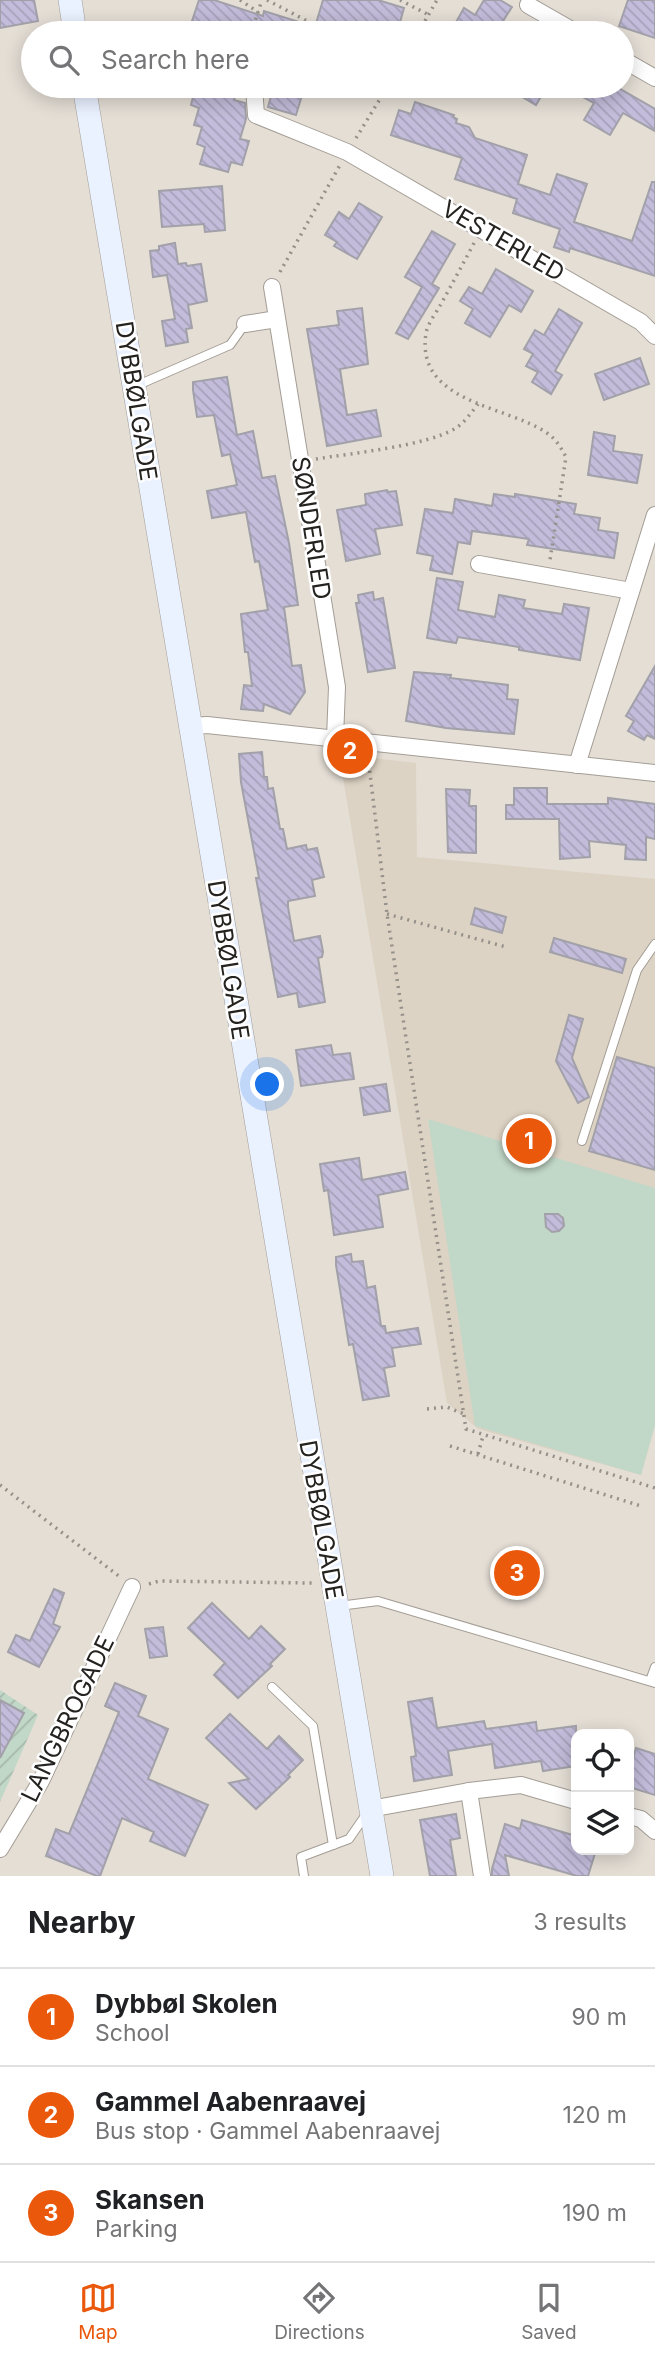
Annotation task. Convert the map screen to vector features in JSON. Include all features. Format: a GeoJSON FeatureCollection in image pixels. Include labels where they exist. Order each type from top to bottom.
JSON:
{"type":"FeatureCollection","features":[{"type":"Feature","properties":{"kind":"street"},"geometry":{"type":"LineString","coordinates":[[70,0],[73,21]]}},
{"type":"Feature","properties":{"kind":"street"},"geometry":{"type":"LineString","coordinates":[[528,5],[556,21]]}},
{"type":"Feature","properties":{"kind":"street"},"geometry":{"type":"LineString","coordinates":[[634,66],[655,78]]}},
{"type":"Feature","properties":{"kind":"street","name":"DYBBØLGADE"},"geometry":{"type":"LineString","coordinates":[[86,98],[382,1876]]}},
{"type":"Feature","properties":{"kind":"street","name":"VESTERLED"},"geometry":{"type":"LineString","coordinates":[[255,98],[256,115],[347,152],[641,322],[655,335]]}},
{"type":"Feature","properties":{"kind":"street","name":"SØNDERLED"},"geometry":{"type":"LineString","coordinates":[[272,287],[337,687],[335,739]]}},
{"type":"Feature","properties":{"kind":"street"},"geometry":{"type":"LineString","coordinates":[[245,324],[277,318]]}},
{"type":"Feature","properties":{"kind":"street"},"geometry":{"type":"LineString","coordinates":[[577,765],[655,515]]}},
{"type":"Feature","properties":{"kind":"street"},"geometry":{"type":"LineString","coordinates":[[479,564],[631,591]]}},
{"type":"Feature","properties":{"kind":"street"},"geometry":{"type":"LineString","coordinates":[[189,726],[206,725],[366,741],[655,773]]}},
{"type":"Feature","properties":{"kind":"street","name":"LANGBROGADE"},"geometry":{"type":"LineString","coordinates":[[0,1849],[41,1781],[132,1587]]}},
{"type":"Feature","properties":{"kind":"street"},"geometry":{"type":"LineString","coordinates":[[370,1809],[469,1791],[521,1785],[571,1800]]}},
{"type":"Feature","properties":{"kind":"street"},"geometry":{"type":"LineString","coordinates":[[469,1791],[482,1876]]}},
{"type":"Feature","properties":{"kind":"street"},"geometry":{"type":"LineString","coordinates":[[634,1817],[655,1831]]}},
{"type":"Feature","properties":{"kind":"lane"},"geometry":{"type":"LineString","coordinates":[[133,387],[230,345],[245,324]]}},
{"type":"Feature","properties":{"kind":"lane"},"geometry":{"type":"LineString","coordinates":[[582,1141],[637,970],[655,944]]}},
{"type":"Feature","properties":{"kind":"lane"},"geometry":{"type":"LineString","coordinates":[[336,1606],[378,1601],[653,1682],[655,1667]]}},
{"type":"Feature","properties":{"kind":"lane"},"geometry":{"type":"LineString","coordinates":[[272,1687],[313,1727],[333,1845]]}},
{"type":"Feature","properties":{"kind":"lane"},"geometry":{"type":"LineString","coordinates":[[304,1876],[301,1857],[349,1839],[370,1809]]}},
{"type":"Feature","properties":{"kind":"path"},"geometry":{"type":"LineString","coordinates":[[240,0],[258,12]]}},
{"type":"Feature","properties":{"kind":"path"},"geometry":{"type":"LineString","coordinates":[[255,21],[262,0]]}},
{"type":"Feature","properties":{"kind":"path"},"geometry":{"type":"LineString","coordinates":[[267,0],[307,21]]}},
{"type":"Feature","properties":{"kind":"path"},"geometry":{"type":"LineString","coordinates":[[400,0],[429,15]]}},
{"type":"Feature","properties":{"kind":"path"},"geometry":{"type":"LineString","coordinates":[[425,21],[437,0]]}},
{"type":"Feature","properties":{"kind":"path"},"geometry":{"type":"LineString","coordinates":[[272,287],[347,152],[381,98]]}},
{"type":"Feature","properties":{"kind":"path"},"geometry":{"type":"LineString","coordinates":[[482,228],[426,330],[426,352],[432,369],[449,389],[547,433],[560,446],[566,457],[547,576]]}},
{"type":"Feature","properties":{"kind":"path"},"geometry":{"type":"LineString","coordinates":[[300,462],[430,440],[455,429],[478,404]]}},
{"type":"Feature","properties":{"kind":"path"},"geometry":{"type":"LineString","coordinates":[[366,741],[387,914],[466,1429],[655,1488]]}},
{"type":"Feature","properties":{"kind":"path"},"geometry":{"type":"LineString","coordinates":[[387,914],[506,947]]}},
{"type":"Feature","properties":{"kind":"path"},"geometry":{"type":"LineString","coordinates":[[427,1409],[447,1407],[464,1414]]}},
{"type":"Feature","properties":{"kind":"path"},"geometry":{"type":"LineString","coordinates":[[478,1454],[483,1436]]}},
{"type":"Feature","properties":{"kind":"path"},"geometry":{"type":"LineString","coordinates":[[450,1446],[641,1506]]}},
{"type":"Feature","properties":{"kind":"path"},"geometry":{"type":"LineString","coordinates":[[0,1485],[132,1587],[159,1581],[332,1583]]}},
{"type":"Feature","properties":{"kind":"shaded area"},"geometry":{"type":"Polygon","coordinates":[[[339,754],[416,763],[417,857],[655,879],[655,1425],[641,1475],[478,1429],[447,1403],[339,754]]]}},
{"type":"Feature","properties":{"kind":"green space"},"geometry":{"type":"Polygon","coordinates":[[[428,1119],[655,1188],[655,1425],[641,1475],[475,1426],[428,1119]]]}},
{"type":"Feature","properties":{"kind":"green space"},"geometry":{"type":"Polygon","coordinates":[[[0,1690],[38,1715],[0,1802],[0,1690]]]}},
{"type":"Feature","properties":{"kind":"building"},"geometry":{"type":"Polygon","coordinates":[[[0,0],[34,0],[38,21],[21,21],[21,24],[0,28],[0,0]]]}},
{"type":"Feature","properties":{"kind":"building"},"geometry":{"type":"Polygon","coordinates":[[[199,0],[214,0],[263,16],[264,11],[296,21],[192,21],[199,0]]]}},
{"type":"Feature","properties":{"kind":"building"},"geometry":{"type":"Polygon","coordinates":[[[323,0],[378,0],[404,8],[400,21],[317,21],[323,0]]]}},
{"type":"Feature","properties":{"kind":"building"},"geometry":{"type":"Polygon","coordinates":[[[484,0],[500,0],[512,7],[503,21],[457,21],[464,8],[475,15],[484,0]]]}},
{"type":"Feature","properties":{"kind":"building"},"geometry":{"type":"Polygon","coordinates":[[[628,0],[655,0],[655,38],[634,31],[634,21],[621,21],[628,0]]]}},
{"type":"Feature","properties":{"kind":"building"},"geometry":{"type":"Polygon","coordinates":[[[634,97],[655,109],[655,131],[623,113],[610,135],[584,120],[594,103],[585,98],[634,97]]]}},
{"type":"Feature","properties":{"kind":"building"},"geometry":{"type":"Polygon","coordinates":[[[193,98],[235,98],[245,103],[246,119],[240,139],[249,141],[242,165],[231,162],[228,172],[200,164],[205,147],[197,144],[202,127],[194,125],[199,108],[191,105],[193,98]]]}},
{"type":"Feature","properties":{"kind":"building"},"geometry":{"type":"Polygon","coordinates":[[[271,98],[301,98],[296,115],[268,107],[271,98]]]}},
{"type":"Feature","properties":{"kind":"building"},"geometry":{"type":"Polygon","coordinates":[[[524,98],[540,98],[536,105],[524,98]]]}},
{"type":"Feature","properties":{"kind":"building"},"geometry":{"type":"Polygon","coordinates":[[[415,102],[454,115],[456,123],[469,127],[475,138],[527,155],[518,184],[550,195],[557,174],[587,184],[574,222],[632,241],[652,182],[655,182],[655,276],[570,248],[569,252],[554,247],[560,229],[513,213],[517,199],[455,179],[462,158],[391,135],[399,110],[411,114],[415,102]]]}},
{"type":"Feature","properties":{"kind":"building"},"geometry":{"type":"Polygon","coordinates":[[[222,186],[225,230],[205,232],[204,224],[162,227],[159,191],[222,186]]]}},
{"type":"Feature","properties":{"kind":"building"},"geometry":{"type":"Polygon","coordinates":[[[359,203],[382,217],[357,259],[334,246],[337,242],[325,235],[339,212],[349,219],[359,203]]]}},
{"type":"Feature","properties":{"kind":"building"},"geometry":{"type":"Polygon","coordinates":[[[432,231],[455,244],[432,284],[439,288],[408,339],[396,333],[422,287],[405,277],[432,231]]]}},
{"type":"Feature","properties":{"kind":"building"},"geometry":{"type":"Polygon","coordinates":[[[175,243],[178,264],[201,264],[207,301],[188,305],[192,328],[186,329],[188,342],[166,346],[162,321],[175,319],[167,275],[153,277],[150,251],[175,243]]]}},
{"type":"Feature","properties":{"kind":"building"},"geometry":{"type":"Polygon","coordinates":[[[496,269],[533,291],[521,312],[509,305],[490,337],[465,323],[473,309],[460,301],[469,287],[482,294],[496,269]]]}},
{"type":"Feature","properties":{"kind":"building"},"geometry":{"type":"Polygon","coordinates":[[[362,308],[368,364],[340,369],[347,415],[376,410],[381,436],[327,446],[307,329],[339,325],[337,311],[362,308]]]}},
{"type":"Feature","properties":{"kind":"building"},"geometry":{"type":"Polygon","coordinates":[[[559,309],[582,323],[555,371],[562,375],[551,394],[532,382],[538,372],[526,366],[533,354],[524,349],[535,330],[544,335],[559,309]]]}},
{"type":"Feature","properties":{"kind":"building"},"geometry":{"type":"Polygon","coordinates":[[[640,358],[649,384],[604,400],[595,374],[640,358]]]}},
{"type":"Feature","properties":{"kind":"building"},"geometry":{"type":"Polygon","coordinates":[[[227,377],[237,435],[253,431],[262,478],[275,476],[289,543],[298,605],[284,607],[292,666],[301,665],[305,692],[290,714],[264,704],[263,711],[241,709],[244,685],[252,686],[241,614],[268,610],[259,561],[255,562],[246,512],[212,518],[207,491],[237,485],[230,454],[222,456],[214,415],[197,417],[193,390],[193,382],[227,377]]]}},
{"type":"Feature","properties":{"kind":"building"},"geometry":{"type":"Polygon","coordinates":[[[594,432],[615,436],[613,451],[642,455],[637,483],[588,475],[594,432]]]}},
{"type":"Feature","properties":{"kind":"building"},"geometry":{"type":"Polygon","coordinates":[[[396,491],[402,525],[375,529],[380,554],[346,561],[337,510],[366,505],[365,494],[396,491]]]}},
{"type":"Feature","properties":{"kind":"building"},"geometry":{"type":"Polygon","coordinates":[[[494,494],[515,497],[515,494],[576,504],[574,514],[600,518],[598,530],[618,533],[614,558],[527,545],[529,539],[472,531],[470,544],[458,542],[452,574],[430,570],[433,556],[417,553],[425,509],[453,513],[455,499],[492,506],[494,494]]]}},
{"type":"Feature","properties":{"kind":"building"},"geometry":{"type":"Polygon","coordinates":[[[437,578],[463,582],[458,610],[495,617],[499,595],[525,600],[523,608],[562,614],[564,604],[589,608],[580,660],[458,637],[456,643],[427,638],[437,578]]]}},
{"type":"Feature","properties":{"kind":"building"},"geometry":{"type":"Polygon","coordinates":[[[373,592],[374,600],[383,598],[395,668],[368,672],[356,603],[359,603],[358,595],[373,592]]]}},
{"type":"Feature","properties":{"kind":"building"},"geometry":{"type":"Polygon","coordinates":[[[655,666],[655,739],[647,735],[644,740],[628,731],[634,721],[626,716],[655,666]]]}},
{"type":"Feature","properties":{"kind":"building"},"geometry":{"type":"Polygon","coordinates":[[[414,672],[508,685],[507,699],[518,700],[514,734],[446,728],[406,721],[414,672]]]}},
{"type":"Feature","properties":{"kind":"building"},"geometry":{"type":"Polygon","coordinates":[[[262,752],[264,777],[267,777],[268,789],[273,788],[280,829],[283,829],[287,849],[306,845],[307,850],[317,848],[324,877],[312,880],[315,896],[288,901],[288,907],[294,941],[320,936],[323,952],[322,957],[318,958],[325,1002],[299,1007],[297,993],[278,997],[256,878],[259,878],[241,782],[239,754],[262,752]]]}},
{"type":"Feature","properties":{"kind":"building"},"geometry":{"type":"Polygon","coordinates":[[[514,788],[547,788],[547,804],[608,804],[608,798],[655,804],[655,839],[646,837],[646,860],[625,859],[626,845],[589,841],[590,857],[560,859],[559,819],[506,819],[506,805],[514,805],[514,788]]]}},
{"type":"Feature","properties":{"kind":"building"},"geometry":{"type":"Polygon","coordinates":[[[446,789],[470,790],[469,806],[476,806],[476,853],[448,852],[446,789]]]}},
{"type":"Feature","properties":{"kind":"building"},"geometry":{"type":"Polygon","coordinates":[[[475,908],[506,917],[502,933],[471,924],[475,908]]]}},
{"type":"Feature","properties":{"kind":"building"},"geometry":{"type":"Polygon","coordinates":[[[554,938],[626,959],[622,973],[550,952],[554,938]]]}},
{"type":"Feature","properties":{"kind":"building"},"geometry":{"type":"Polygon","coordinates":[[[569,1015],[583,1019],[572,1058],[589,1097],[578,1103],[556,1061],[569,1015]]]}},
{"type":"Feature","properties":{"kind":"building"},"geometry":{"type":"Polygon","coordinates":[[[331,1045],[333,1055],[350,1053],[354,1079],[301,1086],[296,1050],[331,1045]]]}},
{"type":"Feature","properties":{"kind":"building"},"geometry":{"type":"Polygon","coordinates":[[[617,1057],[655,1068],[655,1170],[589,1151],[617,1057]]]}},
{"type":"Feature","properties":{"kind":"building"},"geometry":{"type":"Polygon","coordinates":[[[386,1084],[390,1111],[364,1115],[360,1088],[386,1084]]]}},
{"type":"Feature","properties":{"kind":"building"},"geometry":{"type":"Polygon","coordinates":[[[359,1158],[362,1180],[405,1172],[408,1189],[378,1195],[383,1227],[334,1235],[328,1190],[324,1191],[320,1164],[359,1158]]]}},
{"type":"Feature","properties":{"kind":"building"},"geometry":{"type":"Polygon","coordinates":[[[545,1214],[558,1214],[563,1218],[564,1226],[559,1231],[552,1232],[546,1227],[545,1214]]]}},
{"type":"Feature","properties":{"kind":"building"},"geometry":{"type":"Polygon","coordinates":[[[351,1254],[352,1262],[363,1261],[367,1288],[375,1286],[381,1326],[385,1326],[386,1333],[418,1328],[421,1344],[392,1348],[395,1366],[384,1368],[389,1396],[363,1400],[353,1344],[349,1345],[336,1265],[336,1257],[351,1254]]]}},
{"type":"Feature","properties":{"kind":"building"},"geometry":{"type":"Polygon","coordinates":[[[54,1589],[64,1593],[53,1624],[60,1627],[39,1667],[8,1652],[16,1635],[30,1641],[54,1589]]]}},
{"type":"Feature","properties":{"kind":"building"},"geometry":{"type":"Polygon","coordinates":[[[212,1603],[249,1639],[261,1626],[285,1649],[270,1664],[272,1666],[238,1698],[214,1675],[225,1663],[188,1628],[212,1603]]]}},
{"type":"Feature","properties":{"kind":"building"},"geometry":{"type":"Polygon","coordinates":[[[163,1627],[167,1656],[150,1658],[145,1629],[163,1627]]]}},
{"type":"Feature","properties":{"kind":"building"},"geometry":{"type":"Polygon","coordinates":[[[115,1683],[146,1696],[138,1716],[168,1729],[148,1779],[208,1805],[185,1856],[150,1841],[154,1832],[122,1818],[100,1876],[97,1876],[46,1856],[56,1829],[69,1834],[119,1712],[105,1706],[115,1683]]]}},
{"type":"Feature","properties":{"kind":"building"},"geometry":{"type":"Polygon","coordinates":[[[432,1698],[437,1728],[484,1721],[486,1729],[536,1722],[537,1731],[576,1726],[576,1729],[571,1729],[571,1767],[543,1771],[541,1761],[495,1768],[492,1744],[448,1751],[452,1775],[414,1781],[411,1757],[416,1756],[408,1702],[432,1698]]]}},
{"type":"Feature","properties":{"kind":"building"},"geometry":{"type":"Polygon","coordinates":[[[0,1700],[24,1713],[0,1758],[0,1700]]]}},
{"type":"Feature","properties":{"kind":"building"},"geometry":{"type":"Polygon","coordinates":[[[230,1714],[267,1749],[279,1736],[303,1760],[288,1775],[290,1777],[256,1809],[229,1783],[249,1779],[206,1738],[230,1714]]]}},
{"type":"Feature","properties":{"kind":"building"},"geometry":{"type":"Polygon","coordinates":[[[636,1748],[655,1754],[655,1795],[634,1789],[636,1748]]]}},
{"type":"Feature","properties":{"kind":"building"},"geometry":{"type":"Polygon","coordinates":[[[456,1814],[460,1838],[450,1840],[456,1876],[430,1876],[420,1820],[456,1814]]]}},
{"type":"Feature","properties":{"kind":"building"},"geometry":{"type":"Polygon","coordinates":[[[522,1820],[571,1835],[571,1855],[594,1855],[588,1876],[577,1876],[505,1855],[509,1876],[492,1876],[505,1824],[520,1829],[522,1820]]]}},
{"type":"Feature","properties":{"kind":"place","name":"Gammel Aabenraavej"},"geometry":{"type":"Point","coordinates":[350,751]}},
{"type":"Feature","properties":{"kind":"place","name":"Dybbøl Skolen"},"geometry":{"type":"Point","coordinates":[529,1141]}},
{"type":"Feature","properties":{"kind":"place","name":"Skansen"},"geometry":{"type":"Point","coordinates":[517,1573]}}]}
